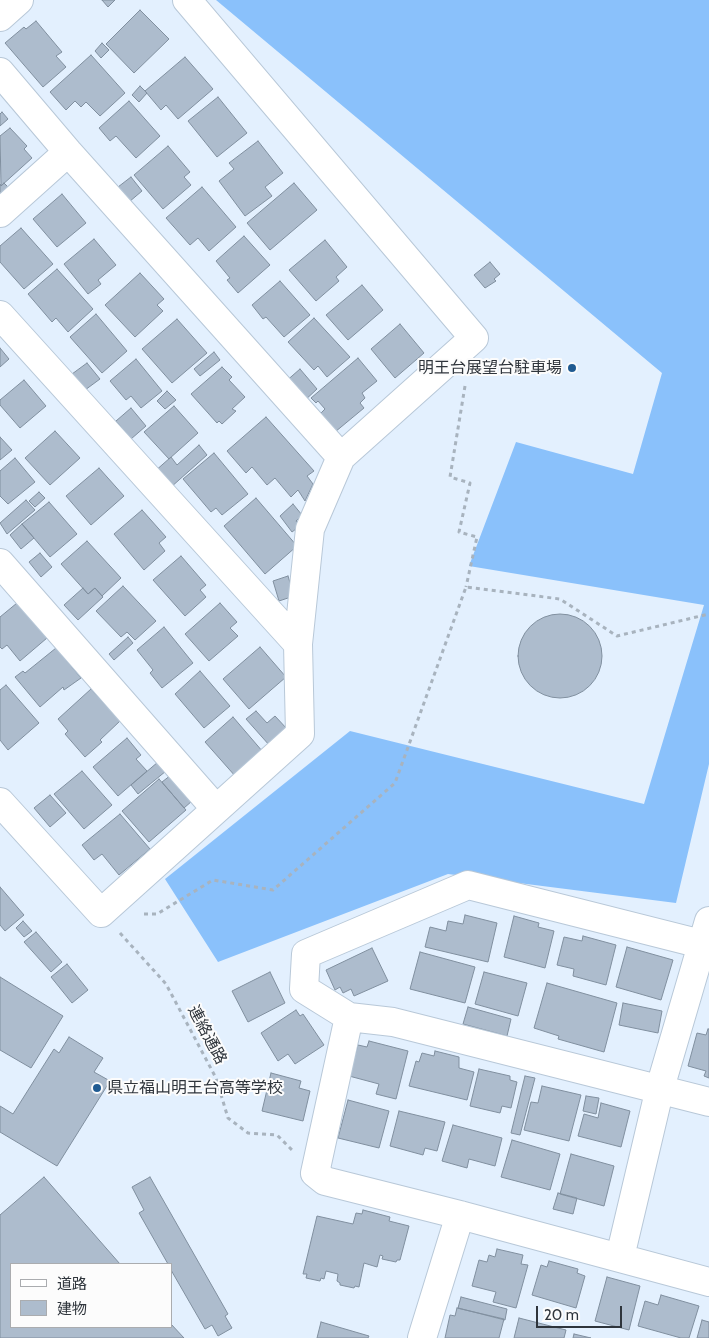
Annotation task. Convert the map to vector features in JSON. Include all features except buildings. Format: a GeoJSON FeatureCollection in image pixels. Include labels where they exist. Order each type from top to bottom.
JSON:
{"type":"FeatureCollection","features":[{"type":"Feature","properties":{"kind":"street"},"geometry":{"type":"LineString","coordinates":[[0,17],[19,0]]}},
{"type":"Feature","properties":{"kind":"street"},"geometry":{"type":"LineString","coordinates":[[0,802],[101,912],[300,734],[298,644],[310,529],[341,457],[474,338],[187,0]]}},
{"type":"Feature","properties":{"kind":"street"},"geometry":{"type":"LineString","coordinates":[[0,72],[68,152],[341,457]]}},
{"type":"Feature","properties":{"kind":"street"},"geometry":{"type":"LineString","coordinates":[[0,213],[68,152]]}},
{"type":"Feature","properties":{"kind":"street"},"geometry":{"type":"LineString","coordinates":[[0,315],[298,644]]}},
{"type":"Feature","properties":{"kind":"street"},"geometry":{"type":"LineString","coordinates":[[0,563],[216,809]]}},
{"type":"Feature","properties":{"kind":"street"},"geometry":{"type":"LineString","coordinates":[[620,1257],[660,1088],[707,937],[468,885],[306,954],[304,989],[350,1017],[392,1022],[660,1088],[709,1102]]}},
{"type":"Feature","properties":{"kind":"street"},"geometry":{"type":"LineString","coordinates":[[350,1017],[315,1173],[325,1181],[620,1257],[709,1282]]}},
{"type":"Feature","properties":{"kind":"street"},"geometry":{"type":"LineString","coordinates":[[422,1338],[460,1215]]}},
{"type":"Feature","properties":{"kind":"path"},"geometry":{"type":"LineString","coordinates":[[101,912],[157,914],[213,880],[273,890],[395,783],[466,587],[477,537],[459,532],[470,482],[450,478],[465,382]]}},
{"type":"Feature","properties":{"kind":"path"},"geometry":{"type":"LineString","coordinates":[[466,587],[560,598],[617,636],[709,614]]}},
{"type":"Feature","properties":{"kind":"path","name":"連絡通路"},"geometry":{"type":"LineString","coordinates":[[101,912],[166,984],[216,1078],[228,1118],[248,1133],[277,1135],[315,1173]]}},
{"type":"Feature","properties":{"kind":"shaded area"},"geometry":{"type":"Polygon","coordinates":[[[216,0],[709,0],[709,764],[676,903],[448,874],[218,962],[165,879],[350,731],[644,804],[704,605],[469,566],[516,442],[633,474],[662,373],[216,0]]]}},
{"type":"Feature","properties":{"kind":"place","name":"明王台展望台駐車場"},"geometry":{"type":"Point","coordinates":[572,368]}},
{"type":"Feature","properties":{"kind":"place","name":"県立福山明王台高等学校"},"geometry":{"type":"Point","coordinates":[97,1088]}}]}
